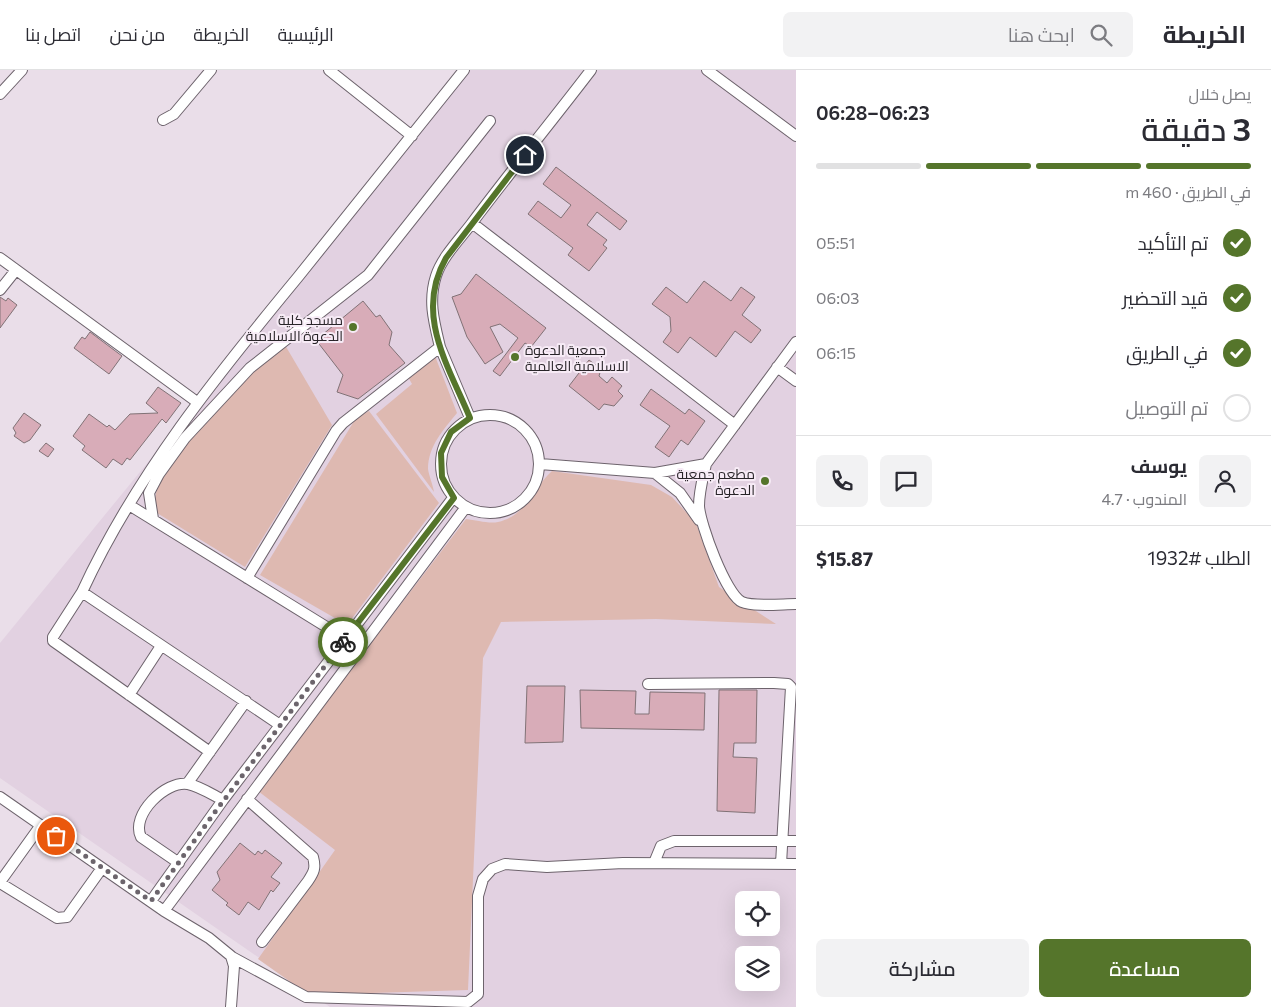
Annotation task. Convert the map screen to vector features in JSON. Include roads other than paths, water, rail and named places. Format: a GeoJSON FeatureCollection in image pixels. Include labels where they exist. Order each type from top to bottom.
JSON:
{"type":"FeatureCollection","features":[{"type":"Feature","properties":{"kind":"street"},"geometry":{"type":"LineString","coordinates":[[0,94],[22,70]]}},
{"type":"Feature","properties":{"kind":"street"},"geometry":{"type":"LineString","coordinates":[[163,120],[174,114],[211,70]]}},
{"type":"Feature","properties":{"kind":"street"},"geometry":{"type":"LineString","coordinates":[[329,70],[412,136]]}},
{"type":"Feature","properties":{"kind":"street"},"geometry":{"type":"LineString","coordinates":[[210,752],[53,641],[53,637],[82,592],[150,470],[197,402],[464,70]]}},
{"type":"Feature","properties":{"kind":"street"},"geometry":{"type":"LineString","coordinates":[[470,418],[440,347],[432,314],[432,293],[436,274],[472,223],[591,70]]}},
{"type":"Feature","properties":{"kind":"street"},"geometry":{"type":"LineString","coordinates":[[707,70],[796,136]]}},
{"type":"Feature","properties":{"kind":"street"},"geometry":{"type":"LineString","coordinates":[[153,519],[149,493],[159,474],[185,438],[250,368],[368,275],[490,121]]}},
{"type":"Feature","properties":{"kind":"street"},"geometry":{"type":"LineString","coordinates":[[472,223],[735,425]]}},
{"type":"Feature","properties":{"kind":"street"},"geometry":{"type":"LineString","coordinates":[[0,258],[197,402]]}},
{"type":"Feature","properties":{"kind":"street"},"geometry":{"type":"LineString","coordinates":[[0,290],[16,270]]}},
{"type":"Feature","properties":{"kind":"street"},"geometry":{"type":"LineString","coordinates":[[702,525],[699,506],[706,464],[796,342]]}},
{"type":"Feature","properties":{"kind":"street"},"geometry":{"type":"LineString","coordinates":[[247,578],[336,431],[343,423],[440,347]]}},
{"type":"Feature","properties":{"kind":"street"},"geometry":{"type":"LineString","coordinates":[[778,367],[796,382]]}},
{"type":"Feature","properties":{"kind":"street"},"geometry":{"type":"LineString","coordinates":[[224,369],[239,380]]}},
{"type":"Feature","properties":{"kind":"street"},"geometry":{"type":"LineString","coordinates":[[494,414],[518,422],[534,441],[540,464],[533,489],[515,507],[491,514],[466,507],[454,498],[442,477],[441,453],[451,432],[470,418],[494,414]]}},
{"type":"Feature","properties":{"kind":"street"},"geometry":{"type":"LineString","coordinates":[[540,464],[655,473],[706,464]]}},
{"type":"Feature","properties":{"kind":"street"},"geometry":{"type":"LineString","coordinates":[[655,473],[680,493],[702,525],[718,564],[736,597],[745,603],[796,604]]}},
{"type":"Feature","properties":{"kind":"street"},"geometry":{"type":"LineString","coordinates":[[151,901],[223,800],[454,498]]}},
{"type":"Feature","properties":{"kind":"street"},"geometry":{"type":"LineString","coordinates":[[129,505],[346,639]]}},
{"type":"Feature","properties":{"kind":"street"},"geometry":{"type":"LineString","coordinates":[[164,911],[466,507]]}},
{"type":"Feature","properties":{"kind":"street"},"geometry":{"type":"LineString","coordinates":[[82,592],[280,725]]}},
{"type":"Feature","properties":{"kind":"street"},"geometry":{"type":"LineString","coordinates":[[129,695],[161,646]]}},
{"type":"Feature","properties":{"kind":"street"},"geometry":{"type":"LineString","coordinates":[[648,684],[774,683],[788,684],[791,687],[781,864]]}},
{"type":"Feature","properties":{"kind":"street"},"geometry":{"type":"LineString","coordinates":[[187,784],[246,701]]}},
{"type":"Feature","properties":{"kind":"street"},"geometry":{"type":"LineString","coordinates":[[179,863],[141,837],[139,827],[142,812],[152,800],[173,787],[187,784],[223,800]]}},
{"type":"Feature","properties":{"kind":"street"},"geometry":{"type":"LineString","coordinates":[[0,797],[164,911],[202,934],[232,957],[306,997],[468,1002],[478,994],[478,896],[483,879],[492,869],[505,864],[547,866],[654,863],[796,864]]}},
{"type":"Feature","properties":{"kind":"street"},"geometry":{"type":"LineString","coordinates":[[247,799],[313,857],[315,865],[308,881],[262,942]]}},
{"type":"Feature","properties":{"kind":"street"},"geometry":{"type":"LineString","coordinates":[[41,825],[0,882],[57,918],[63,919],[67,917],[102,868]]}},
{"type":"Feature","properties":{"kind":"street"},"geometry":{"type":"LineString","coordinates":[[654,863],[661,846],[666,842],[796,841]]}},
{"type":"Feature","properties":{"kind":"street"},"geometry":{"type":"LineString","coordinates":[[231,1007],[232,957]]}},
{"type":"Feature","properties":{"kind":"place","name":"مسجد كلية الدعوة الاسلامية"},"geometry":{"type":"Point","coordinates":[353,327]}},
{"type":"Feature","properties":{"kind":"place","name":"جمعية الدعوة الاسلامية العالمية"},"geometry":{"type":"Point","coordinates":[515,357]}},
{"type":"Feature","properties":{"kind":"place","name":"مطعم جمعية الدعوة"},"geometry":{"type":"Point","coordinates":[765,481]}}]}
